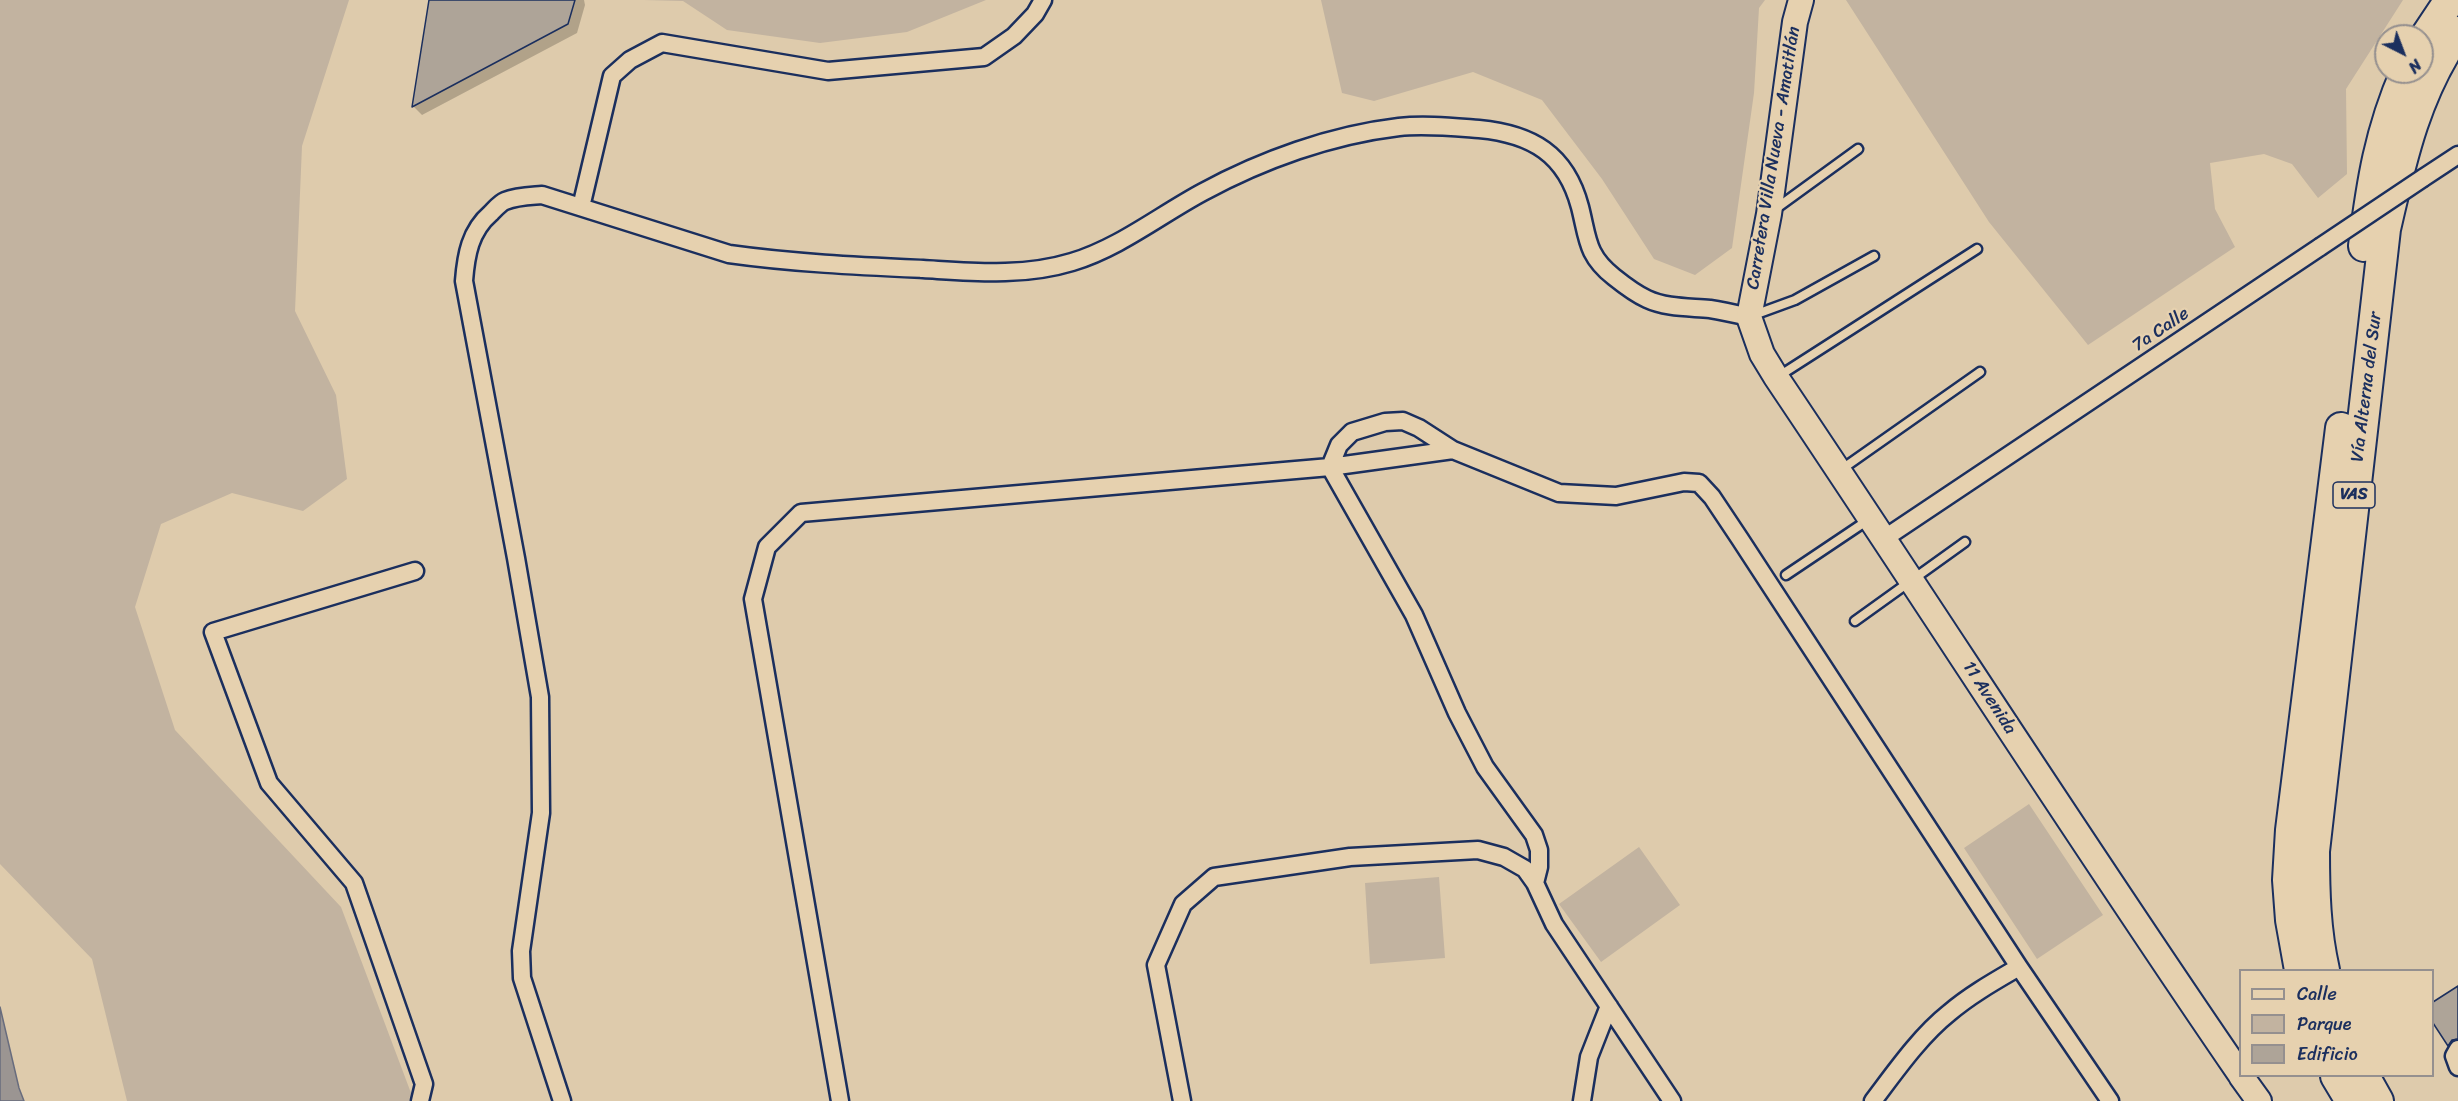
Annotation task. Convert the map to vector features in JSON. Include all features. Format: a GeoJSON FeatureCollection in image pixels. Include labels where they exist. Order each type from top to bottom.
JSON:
{"type":"FeatureCollection","features":[{"type":"Feature","properties":{"kind":"highway"},"geometry":{"type":"LineString","coordinates":[[2434,24],[2450,0]]}},
{"type":"Feature","properties":{"kind":"highway","name":"Vía Alterna del Sur"},"geometry":{"type":"LineString","coordinates":[[2324,969],[2318,942],[2315,907],[2314,851],[2385,229],[2405,146],[2422,95],[2458,32]]}},
{"type":"Feature","properties":{"kind":"highway","name":"Vía Alterna del Sur"},"geometry":{"type":"LineString","coordinates":[[2300,969],[2291,920],[2288,880],[2293,818],[2373,174],[2384,131],[2402,84]]}},
{"type":"Feature","properties":{"kind":"highway"},"geometry":{"type":"LineString","coordinates":[[2337,1077],[2351,1101]]}},
{"type":"Feature","properties":{"kind":"highway"},"geometry":{"type":"LineString","coordinates":[[2365,1077],[2378,1101]]}},
{"type":"Feature","properties":{"kind":"street"},"geometry":{"type":"LineString","coordinates":[[581,207],[612,76],[630,60],[663,43],[828,71],[984,57],[1014,36],[1035,14],[1043,0]]}},
{"type":"Feature","properties":{"kind":"street","name":"Carretera Villa Nueva - Amatitlán"},"geometry":{"type":"LineString","coordinates":[[1749,317],[1769,214],[1795,22],[1801,0]]}},
{"type":"Feature","properties":{"kind":"street"},"geometry":{"type":"LineString","coordinates":[[562,1101],[522,978],[520,965],[520,951],[541,813],[540,697],[464,281],[465,259],[472,236],[483,220],[503,201],[543,195],[729,254],[880,267],[1004,273],[1041,270],[1097,254],[1205,191],[1268,162],[1306,148],[1336,139],[1400,127],[1482,129],[1530,142],[1543,148],[1557,159],[1574,189],[1588,246],[1611,275],[1647,299],[1665,305],[1714,310],[1749,317]]}},
{"type":"Feature","properties":{"kind":"street","name":"7a Calle"},"geometry":{"type":"LineString","coordinates":[[1885,538],[2458,155]]}},
{"type":"Feature","properties":{"kind":"street","name":"11 Avenida"},"geometry":{"type":"LineString","coordinates":[[1749,317],[1762,354],[1776,378],[1885,538],[2149,942],[2239,1072]]}},
{"type":"Feature","properties":{"kind":"street"},"geometry":{"type":"LineString","coordinates":[[1330,467],[1339,445],[1352,432],[1385,422],[1402,421],[1419,428],[1453,450],[1558,493],[1616,496],[1684,482],[1699,483],[1712,497],[1740,539],[2019,967],[2110,1101]]}},
{"type":"Feature","properties":{"kind":"street"},"geometry":{"type":"LineString","coordinates":[[840,1101],[753,599],[767,547],[801,513],[1330,467],[1453,450]]}},
{"type":"Feature","properties":{"kind":"street"},"geometry":{"type":"LineString","coordinates":[[1330,467],[1413,615],[1485,767],[1534,836],[1539,850],[1539,867],[1535,883]]}},
{"type":"Feature","properties":{"kind":"street"},"geometry":{"type":"LineString","coordinates":[[415,571],[213,632],[269,783],[354,883],[424,1084],[420,1101]]}},
{"type":"Feature","properties":{"kind":"street"},"geometry":{"type":"LineString","coordinates":[[1182,1101],[1156,965],[1183,904],[1214,877],[1350,857],[1478,850],[1504,857],[1525,869],[1535,883],[1554,924],[1672,1101]]}},
{"type":"Feature","properties":{"kind":"street"},"geometry":{"type":"LineString","coordinates":[[1873,1101],[1902,1063],[1947,1014],[1988,985],[2019,967]]}},
{"type":"Feature","properties":{"kind":"street"},"geometry":{"type":"LineString","coordinates":[[1582,1101],[1589,1057],[1609,1006]]}},
{"type":"Feature","properties":{"kind":"street"},"geometry":{"type":"LineString","coordinates":[[2458,1049],[2454,1056],[2458,1067]]}},
{"type":"Feature","properties":{"kind":"street","name":"11 Avenida"},"geometry":{"type":"LineString","coordinates":[[2242,1077],[2259,1101]]}},
{"type":"Feature","properties":{"kind":"lane"},"geometry":{"type":"LineString","coordinates":[[1769,214],[1858,149]]}},
{"type":"Feature","properties":{"kind":"lane"},"geometry":{"type":"LineString","coordinates":[[1776,378],[1977,249]]}},
{"type":"Feature","properties":{"kind":"lane"},"geometry":{"type":"LineString","coordinates":[[1749,317],[1795,300],[1874,256]]}},
{"type":"Feature","properties":{"kind":"lane"},"geometry":{"type":"LineString","coordinates":[[1839,471],[1980,372]]}},
{"type":"Feature","properties":{"kind":"lane"},"geometry":{"type":"LineString","coordinates":[[1786,575],[1871,518]]}},
{"type":"Feature","properties":{"kind":"lane"},"geometry":{"type":"LineString","coordinates":[[1855,621],[1965,542]]}},
{"type":"Feature","properties":{"kind":"green space"},"geometry":{"type":"Polygon","coordinates":[[[0,0],[349,0],[302,146],[295,311],[336,395],[347,479],[303,511],[232,493],[161,524],[135,607],[175,730],[341,907],[411,1093],[409,1101],[127,1101],[92,959],[0,864],[0,0]]]}},
{"type":"Feature","properties":{"kind":"green space"},"geometry":{"type":"Polygon","coordinates":[[[644,0],[986,0],[907,32],[820,43],[727,30],[683,1],[644,0]]]}},
{"type":"Feature","properties":{"kind":"green space"},"geometry":{"type":"Polygon","coordinates":[[[1321,0],[1765,0],[1759,8],[1754,93],[1732,248],[1695,275],[1654,259],[1602,179],[1542,100],[1473,72],[1374,101],[1342,93],[1321,0]]]}},
{"type":"Feature","properties":{"kind":"green space"},"geometry":{"type":"Polygon","coordinates":[[[1846,0],[2403,0],[2388,24],[2374,24],[2374,45],[2346,89],[2347,174],[2318,198],[2292,164],[2264,154],[2210,163],[2215,209],[2235,247],[2088,345],[1989,222],[1846,0]]]}},
{"type":"Feature","properties":{"kind":"green space"},"geometry":{"type":"Polygon","coordinates":[[[2029,804],[2103,915],[2037,959],[1964,848],[2029,804]]]}},
{"type":"Feature","properties":{"kind":"green space"},"geometry":{"type":"Polygon","coordinates":[[[1639,847],[1680,905],[1601,962],[1559,904],[1639,847]]]}},
{"type":"Feature","properties":{"kind":"green space"},"geometry":{"type":"Polygon","coordinates":[[[1439,877],[1445,958],[1370,964],[1365,883],[1439,877]]]}},
{"type":"Feature","properties":{"kind":"shaded area"},"geometry":{"type":"Polygon","coordinates":[[[0,1007],[19,1088],[24,1101],[0,1101],[0,1007]]]}},
{"type":"Feature","properties":{"kind":"building"},"geometry":{"type":"Polygon","coordinates":[[[429,0],[575,0],[568,24],[412,107],[429,0]]]}},
{"type":"Feature","properties":{"kind":"building"},"geometry":{"type":"Polygon","coordinates":[[[2458,986],[2458,1039],[2452,1040],[2448,1046],[2434,1025],[2434,1001],[2458,986]]]}}]}
